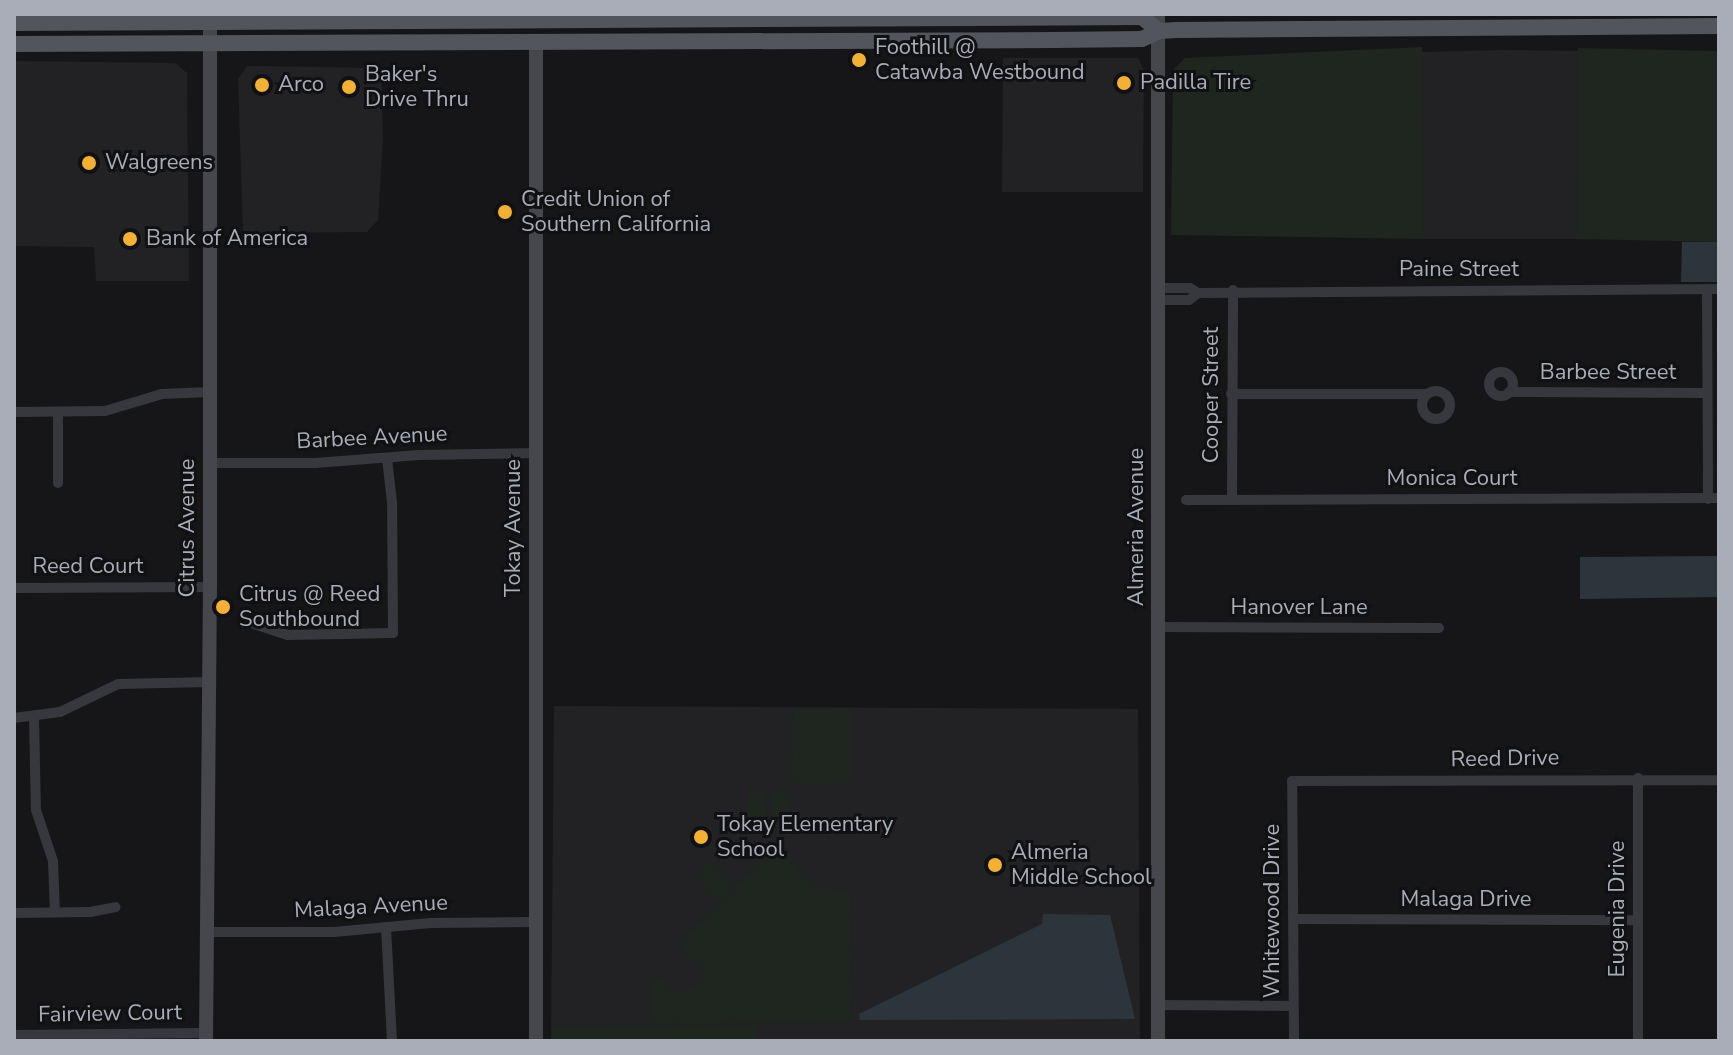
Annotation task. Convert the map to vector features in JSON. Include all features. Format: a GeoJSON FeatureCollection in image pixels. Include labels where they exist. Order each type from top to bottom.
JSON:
{"type":"FeatureCollection","features":[{"type":"Feature","properties":{"kind":"main road"},"geometry":{"type":"LineString","coordinates":[[14,23],[210,18],[837,16],[1142,17],[1158,22],[1719,26]]}},
{"type":"Feature","properties":{"kind":"main road"},"geometry":{"type":"LineString","coordinates":[[14,44],[1142,39],[1158,22]]}},
{"type":"Feature","properties":{"kind":"street","name":"Tokay Avenue"},"geometry":{"type":"LineString","coordinates":[[536,1041],[537,17]]}},
{"type":"Feature","properties":{"kind":"street","name":"Citrus Avenue"},"geometry":{"type":"LineString","coordinates":[[206,1037],[210,682],[210,18]]}},
{"type":"Feature","properties":{"kind":"street","name":"Almeria Avenue"},"geometry":{"type":"LineString","coordinates":[[1158,22],[1158,1041]]}},
{"type":"Feature","properties":{"kind":"street"},"geometry":{"type":"LineString","coordinates":[[1707,289],[1707,393],[1713,499]]}},
{"type":"Feature","properties":{"kind":"street","name":"Paine Street"},"geometry":{"type":"LineString","coordinates":[[1159,294],[1189,300],[1198,293],[1233,290],[1719,289]]}},
{"type":"Feature","properties":{"kind":"street","name":"Cooper Street"},"geometry":{"type":"LineString","coordinates":[[1232,499],[1233,290]]}},
{"type":"Feature","properties":{"kind":"street"},"geometry":{"type":"LineString","coordinates":[[14,412],[105,411],[162,394],[210,392]]}},
{"type":"Feature","properties":{"kind":"street","name":"Barbee Street"},"geometry":{"type":"LineString","coordinates":[[1509,392],[1707,393]]}},
{"type":"Feature","properties":{"kind":"street"},"geometry":{"type":"LineString","coordinates":[[1231,394],[1427,394]]}},
{"type":"Feature","properties":{"kind":"street"},"geometry":{"type":"LineString","coordinates":[[58,412],[58,483]]}},
{"type":"Feature","properties":{"kind":"street","name":"Barbee Avenue"},"geometry":{"type":"LineString","coordinates":[[210,463],[315,463],[536,453]]}},
{"type":"Feature","properties":{"kind":"street"},"geometry":{"type":"LineString","coordinates":[[254,624],[288,635],[393,633],[392,502],[387,458]]}},
{"type":"Feature","properties":{"kind":"street","name":"Monica Court"},"geometry":{"type":"LineString","coordinates":[[1186,500],[1713,499]]}},
{"type":"Feature","properties":{"kind":"street","name":"Reed Court"},"geometry":{"type":"LineString","coordinates":[[14,588],[210,587]]}},
{"type":"Feature","properties":{"kind":"street","name":"Hanover Lane"},"geometry":{"type":"LineString","coordinates":[[1159,627],[1439,628]]}},
{"type":"Feature","properties":{"kind":"street"},"geometry":{"type":"LineString","coordinates":[[14,718],[34,718],[60,712],[101,689],[118,684],[210,682]]}},
{"type":"Feature","properties":{"kind":"street"},"geometry":{"type":"LineString","coordinates":[[34,718],[36,810],[53,861],[55,912]]}},
{"type":"Feature","properties":{"kind":"street","name":"Eugenia Drive"},"geometry":{"type":"LineString","coordinates":[[1638,778],[1638,1041]]}},
{"type":"Feature","properties":{"kind":"street","name":"Reed Drive"},"geometry":{"type":"LineString","coordinates":[[1292,781],[1719,780]]}},
{"type":"Feature","properties":{"kind":"street","name":"Whitewood Drive"},"geometry":{"type":"LineString","coordinates":[[1292,781],[1294,1041]]}},
{"type":"Feature","properties":{"kind":"street"},"geometry":{"type":"LineString","coordinates":[[14,913],[116,907]]}},
{"type":"Feature","properties":{"kind":"street","name":"Malaga Drive"},"geometry":{"type":"LineString","coordinates":[[1293,919],[1638,920]]}},
{"type":"Feature","properties":{"kind":"street","name":"Malaga Avenue"},"geometry":{"type":"LineString","coordinates":[[207,932],[334,932],[477,921],[537,922]]}},
{"type":"Feature","properties":{"kind":"street"},"geometry":{"type":"LineString","coordinates":[[386,927],[392,1041]]}},
{"type":"Feature","properties":{"kind":"street"},"geometry":{"type":"LineString","coordinates":[[1158,1005],[1293,1006]]}},
{"type":"Feature","properties":{"kind":"street","name":"Fairview Court"},"geometry":{"type":"LineString","coordinates":[[15,1037],[206,1037]]}},
{"type":"Feature","properties":{"kind":"shaded area"},"geometry":{"type":"Polygon","coordinates":[[[1422,47],[1423,239],[1171,235],[1173,70],[1185,58],[1422,47]]]}},
{"type":"Feature","properties":{"kind":"shaded area"},"geometry":{"type":"Polygon","coordinates":[[[1578,48],[1719,51],[1719,242],[1577,239],[1578,48]]]}},
{"type":"Feature","properties":{"kind":"shaded area"},"geometry":{"type":"Polygon","coordinates":[[[1578,51],[1577,239],[1423,239],[1422,52],[1578,51]]]}},
{"type":"Feature","properties":{"kind":"shaded area"},"geometry":{"type":"Polygon","coordinates":[[[1003,58],[1138,58],[1144,70],[1143,192],[1002,192],[1003,58]]]}},
{"type":"Feature","properties":{"kind":"shaded area"},"geometry":{"type":"Polygon","coordinates":[[[14,61],[175,63],[187,73],[189,281],[96,281],[94,247],[14,246],[14,61]]]}},
{"type":"Feature","properties":{"kind":"shaded area"},"geometry":{"type":"Polygon","coordinates":[[[247,66],[381,68],[383,139],[378,220],[367,232],[243,233],[238,79],[247,66]]]}},
{"type":"Feature","properties":{"kind":"shaded area"},"geometry":{"type":"Polygon","coordinates":[[[1682,242],[1719,242],[1719,282],[1681,282],[1682,242]]]}},
{"type":"Feature","properties":{"kind":"shaded area"},"geometry":{"type":"Polygon","coordinates":[[[1719,556],[1719,597],[1580,599],[1580,557],[1719,556]]]}},
{"type":"Feature","properties":{"kind":"shaded area"},"geometry":{"type":"Polygon","coordinates":[[[554,706],[1138,709],[1140,1041],[551,1041],[554,706]]]}},
{"type":"Feature","properties":{"kind":"shaded area"},"geometry":{"type":"Polygon","coordinates":[[[793,709],[850,710],[850,783],[792,784],[793,709]]]}},
{"type":"Feature","properties":{"kind":"shaded area"},"geometry":{"type":"Polygon","coordinates":[[[748,792],[767,792],[766,816],[747,816],[748,792]]]}},
{"type":"Feature","properties":{"kind":"shaded area"},"geometry":{"type":"Polygon","coordinates":[[[772,792],[790,793],[790,816],[771,816],[772,792]]]}},
{"type":"Feature","properties":{"kind":"shaded area"},"geometry":{"type":"Polygon","coordinates":[[[778,847],[813,887],[850,891],[851,1021],[650,1024],[650,977],[661,980],[671,992],[685,992],[705,978],[701,964],[689,958],[679,944],[778,847]]]}},
{"type":"Feature","properties":{"kind":"shaded area"},"geometry":{"type":"Polygon","coordinates":[[[708,861],[734,886],[720,901],[695,876],[708,861]]]}},
{"type":"Feature","properties":{"kind":"shaded area"},"geometry":{"type":"Polygon","coordinates":[[[1043,914],[1110,915],[1135,1019],[860,1020],[859,1014],[1042,924],[1043,914]]]}},
{"type":"Feature","properties":{"kind":"shaded area"},"geometry":{"type":"Polygon","coordinates":[[[756,1025],[756,1041],[553,1041],[553,1027],[756,1025]]]}},
{"type":"Feature","properties":{"kind":"place","name":"Foothill @ Catawba Westbound"},"geometry":{"type":"Point","coordinates":[859,60]}},
{"type":"Feature","properties":{"kind":"place","name":"Padilla Tire"},"geometry":{"type":"Point","coordinates":[1124,83]}},
{"type":"Feature","properties":{"kind":"place","name":"Arco"},"geometry":{"type":"Point","coordinates":[262,85]}},
{"type":"Feature","properties":{"kind":"place","name":"Baker's Drive Thru"},"geometry":{"type":"Point","coordinates":[349,87]}},
{"type":"Feature","properties":{"kind":"place","name":"Walgreens"},"geometry":{"type":"Point","coordinates":[89,163]}},
{"type":"Feature","properties":{"kind":"place","name":"Credit Union of Southern California"},"geometry":{"type":"Point","coordinates":[505,212]}},
{"type":"Feature","properties":{"kind":"place","name":"Bank of America"},"geometry":{"type":"Point","coordinates":[130,239]}},
{"type":"Feature","properties":{"kind":"place","name":"Citrus @ Reed Southbound"},"geometry":{"type":"Point","coordinates":[223,607]}},
{"type":"Feature","properties":{"kind":"place","name":"Tokay Elementary School"},"geometry":{"type":"Point","coordinates":[701,837]}},
{"type":"Feature","properties":{"kind":"place","name":"Almeria Middle School"},"geometry":{"type":"Point","coordinates":[995,865]}}]}
